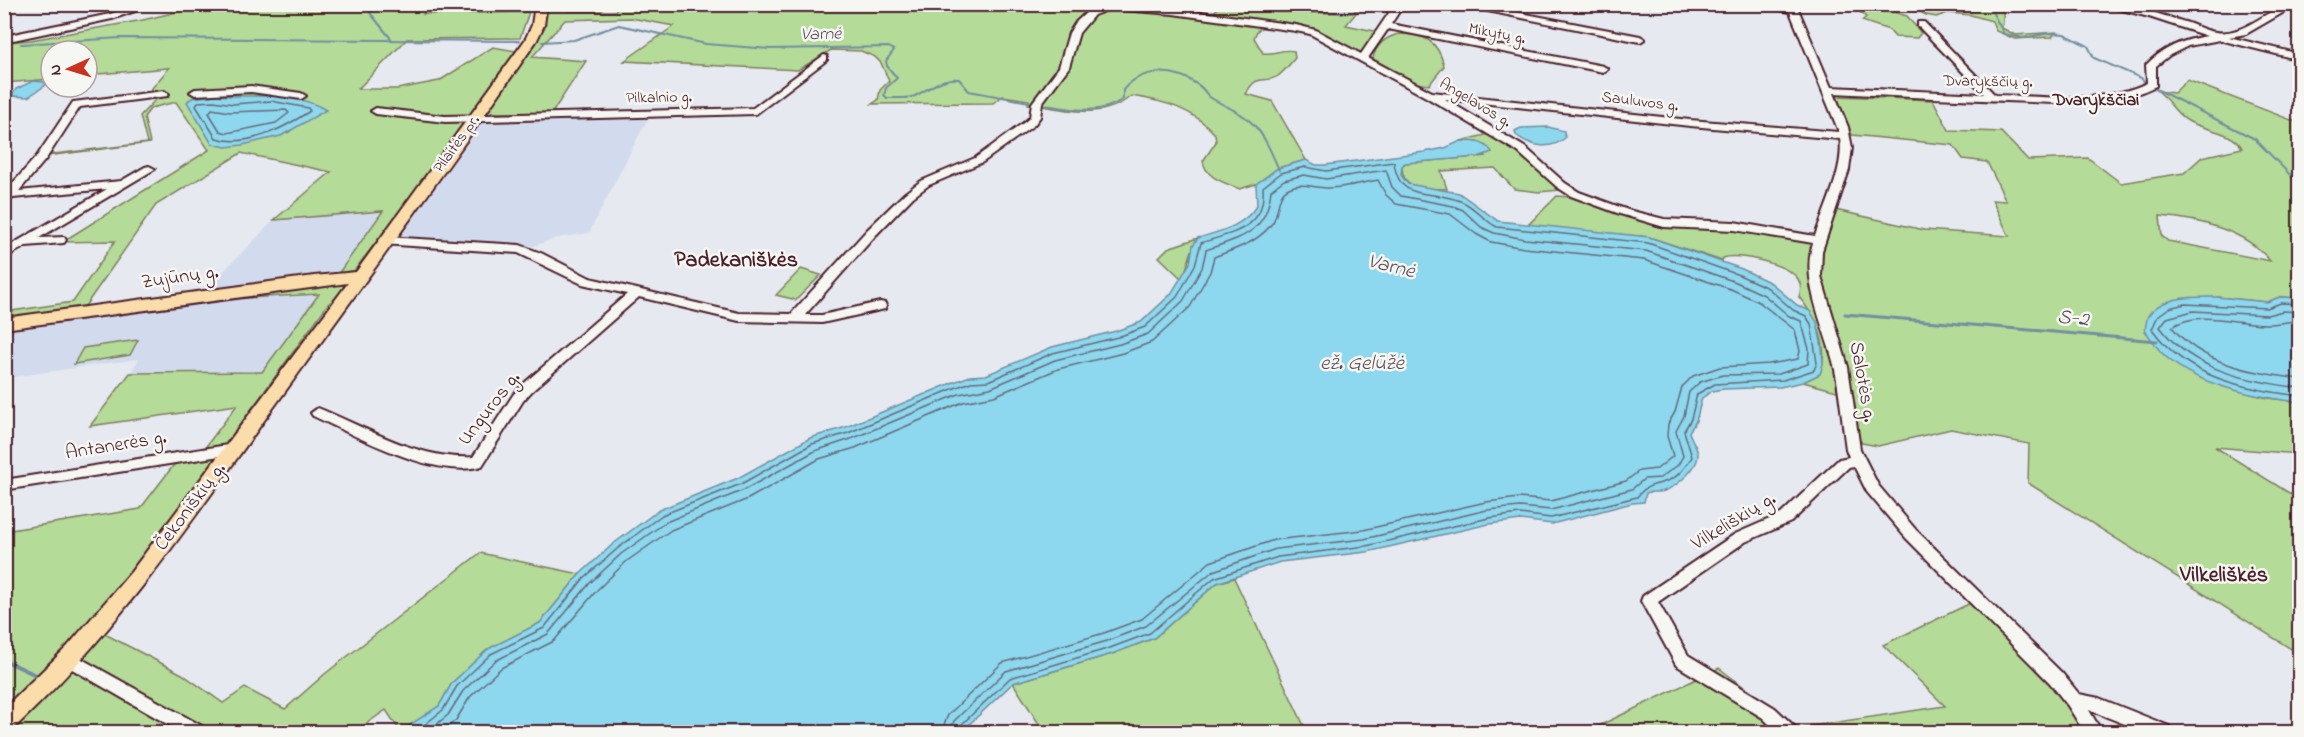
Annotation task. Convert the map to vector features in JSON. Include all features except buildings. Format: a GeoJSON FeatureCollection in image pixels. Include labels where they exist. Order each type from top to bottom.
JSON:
{"type":"FeatureCollection","features":[{"type":"Feature","properties":{"kind":"main road","name":"Pilaitės pr."},"geometry":{"type":"LineString","coordinates":[[361,277],[534,36],[540,5]]}},
{"type":"Feature","properties":{"kind":"main road","name":"Zujūnų g."},"geometry":{"type":"LineString","coordinates":[[4,324],[314,281],[361,277]]}},
{"type":"Feature","properties":{"kind":"main road","name":"Čekoniškių g."},"geometry":{"type":"LineString","coordinates":[[4,723],[71,660],[140,575],[361,277]]}},
{"type":"Feature","properties":{"kind":"street"},"geometry":{"type":"LineString","coordinates":[[4,39],[112,16],[152,4]]}},
{"type":"Feature","properties":{"kind":"street"},"geometry":{"type":"LineString","coordinates":[[1362,58],[1400,4]]}},
{"type":"Feature","properties":{"kind":"street"},"geometry":{"type":"LineString","coordinates":[[1458,4],[1640,39]]}},
{"type":"Feature","properties":{"kind":"street"},"geometry":{"type":"LineString","coordinates":[[1758,4],[1792,7]]}},
{"type":"Feature","properties":{"kind":"street"},"geometry":{"type":"LineString","coordinates":[[2103,4],[2300,57]]}},
{"type":"Feature","properties":{"kind":"street","name":"Dvarykščių g."},"geometry":{"type":"LineString","coordinates":[[1829,90],[1992,98],[2095,98],[2142,90],[2152,84],[2151,64],[2171,50],[2183,44],[2243,32],[2294,4]]}},
{"type":"Feature","properties":{"kind":"street"},"geometry":{"type":"LineString","coordinates":[[794,319],[871,233],[909,195],[925,183],[986,156],[1029,123],[1035,117],[1036,108],[1064,67],[1074,33],[1081,22],[1091,13],[1111,5]]}},
{"type":"Feature","properties":{"kind":"street","name":"Angelavos g."},"geometry":{"type":"LineString","coordinates":[[1111,5],[1159,7],[1304,29],[1430,95],[1522,150],[1570,191],[1624,212],[1664,223],[1740,227],[1819,240]]}},
{"type":"Feature","properties":{"kind":"street","name":"Salotės g."},"geometry":{"type":"LineString","coordinates":[[1792,7],[1829,90],[1846,135],[1847,148],[1843,170],[1819,240],[1814,262],[1817,290],[1841,367],[1849,425],[1857,460],[1872,488],[1899,521],[2040,660],[2074,701],[2092,732]]}},
{"type":"Feature","properties":{"kind":"street"},"geometry":{"type":"LineString","coordinates":[[1921,24],[1992,98]]}},
{"type":"Feature","properties":{"kind":"street","name":"Mikytų g."},"geometry":{"type":"LineString","coordinates":[[1386,26],[1603,69]]}},
{"type":"Feature","properties":{"kind":"street","name":"Pilkalnio g."},"geometry":{"type":"LineString","coordinates":[[376,111],[437,119],[477,116],[756,111],[824,58]]}},
{"type":"Feature","properties":{"kind":"street"},"geometry":{"type":"LineString","coordinates":[[195,92],[251,89],[301,96]]}},
{"type":"Feature","properties":{"kind":"street"},"geometry":{"type":"LineString","coordinates":[[7,198],[42,157],[51,139],[77,104],[164,94]]}},
{"type":"Feature","properties":{"kind":"street","name":"Sauluvos g."},"geometry":{"type":"LineString","coordinates":[[1430,95],[1444,94],[1690,123],[1846,135]]}},
{"type":"Feature","properties":{"kind":"street"},"geometry":{"type":"LineString","coordinates":[[4,254],[149,169]]}},
{"type":"Feature","properties":{"kind":"street"},"geometry":{"type":"LineString","coordinates":[[7,198],[123,184]]}},
{"type":"Feature","properties":{"kind":"street"},"geometry":{"type":"LineString","coordinates":[[4,245],[60,240]]}},
{"type":"Feature","properties":{"kind":"street"},"geometry":{"type":"LineString","coordinates":[[386,241],[494,246],[530,252],[575,278],[739,317],[822,320],[880,306]]}},
{"type":"Feature","properties":{"kind":"street","name":"Unguros g."},"geometry":{"type":"LineString","coordinates":[[318,413],[422,458],[458,463],[477,462],[518,398],[527,388],[635,294]]}},
{"type":"Feature","properties":{"kind":"street","name":"Antanerės g."},"geometry":{"type":"LineString","coordinates":[[4,485],[234,449]]}},
{"type":"Feature","properties":{"kind":"street","name":"Vilkeliškių g."},"geometry":{"type":"LineString","coordinates":[[1788,732],[1769,713],[1682,660],[1649,601],[1740,538],[1786,518],[1844,463],[1857,460]]}},
{"type":"Feature","properties":{"kind":"street"},"geometry":{"type":"LineString","coordinates":[[71,660],[196,732]]}},
{"type":"Feature","properties":{"kind":"street"},"geometry":{"type":"LineString","coordinates":[[2074,701],[2093,703],[2163,732]]}},
{"type":"Feature","properties":{"kind":"shaded area"},"geometry":{"type":"Polygon","coordinates":[[[1199,4],[1360,5],[1354,13],[1278,12],[1221,5],[1213,14],[1193,12],[1199,4]]]}},
{"type":"Feature","properties":{"kind":"shaded area"},"geometry":{"type":"Polygon","coordinates":[[[431,5],[531,5],[529,12],[423,14],[431,5]]]}},
{"type":"Feature","properties":{"kind":"shaded area"},"geometry":{"type":"Polygon","coordinates":[[[648,118],[589,233],[558,238],[530,247],[513,244],[413,241],[396,238],[481,122],[648,118]]]}},
{"type":"Feature","properties":{"kind":"shaded area"},"geometry":{"type":"Polygon","coordinates":[[[384,211],[338,274],[202,293],[274,220],[384,211]]]}},
{"type":"Feature","properties":{"kind":"shaded area"},"geometry":{"type":"Polygon","coordinates":[[[319,294],[262,372],[130,373],[139,359],[5,378],[4,326],[200,300],[319,294]]]}},
{"type":"Feature","properties":{"kind":"green space"},"geometry":{"type":"Polygon","coordinates":[[[430,4],[423,14],[529,12],[520,38],[407,39],[358,89],[397,89],[439,81],[493,47],[516,51],[354,271],[338,274],[383,211],[274,220],[331,172],[241,153],[156,205],[83,309],[5,320],[5,312],[73,302],[115,241],[62,242],[209,150],[176,102],[151,108],[144,117],[150,143],[38,157],[5,194],[37,156],[147,143],[140,116],[160,95],[147,94],[169,68],[99,74],[99,39],[39,39],[39,80],[5,83],[5,42],[31,40],[143,20],[206,5],[430,4]],[[263,95],[243,98],[197,97],[189,100],[242,145],[289,132],[297,125],[290,97],[263,95]]]}},
{"type":"Feature","properties":{"kind":"green space"},"geometry":{"type":"Polygon","coordinates":[[[619,4],[743,4],[743,9],[1199,4],[1194,11],[1212,14],[1221,5],[1278,12],[1353,13],[1360,5],[1396,5],[1390,13],[1361,7],[1346,25],[1379,32],[1363,53],[1357,53],[1307,28],[1271,20],[1257,31],[1254,38],[1263,53],[1290,50],[1294,51],[1295,58],[1278,76],[1257,81],[1246,94],[1272,101],[1306,160],[1278,168],[1256,184],[1240,189],[1212,176],[1205,167],[1203,161],[1216,142],[1215,134],[1197,118],[1166,103],[1131,96],[1107,109],[1094,111],[1028,104],[1029,100],[1003,96],[993,103],[872,104],[878,100],[880,90],[889,81],[881,63],[875,57],[861,51],[831,50],[798,70],[624,61],[674,26],[631,18],[565,20],[532,57],[586,61],[552,113],[488,111],[545,5],[572,5],[569,11],[615,11],[619,4]]]}},
{"type":"Feature","properties":{"kind":"green space"},"geometry":{"type":"Polygon","coordinates":[[[1862,4],[1897,5],[1886,6],[1883,9],[1907,16],[1921,33],[1917,38],[1895,37],[1889,30],[1862,21],[1866,17],[1856,9],[1862,4]]]}},
{"type":"Feature","properties":{"kind":"green space"},"geometry":{"type":"Polygon","coordinates":[[[1907,5],[1997,5],[2003,12],[2002,28],[2015,35],[2056,32],[2052,37],[2015,39],[1996,31],[1992,21],[1971,15],[1948,13],[1936,17],[1926,15],[1907,5]]]}},
{"type":"Feature","properties":{"kind":"green space"},"geometry":{"type":"Polygon","coordinates":[[[1399,34],[1423,37],[1434,44],[1438,50],[1444,66],[1429,85],[1416,83],[1373,59],[1382,42],[1399,34]]]}},
{"type":"Feature","properties":{"kind":"green space"},"geometry":{"type":"Polygon","coordinates":[[[2187,80],[2299,123],[2299,298],[2280,297],[2267,302],[2217,297],[2228,388],[2268,398],[2299,402],[2299,454],[2215,447],[2299,499],[2299,654],[2028,483],[2029,444],[1951,429],[1878,446],[1862,443],[1858,438],[1852,395],[1803,382],[1820,374],[1823,364],[1822,343],[1816,323],[1799,297],[1801,288],[1798,279],[1785,269],[1751,258],[1730,257],[1723,258],[1722,261],[1649,237],[1527,226],[1557,196],[1582,198],[1652,223],[1720,227],[1824,242],[1835,210],[1924,230],[2009,236],[1992,200],[2006,201],[1987,162],[1963,159],[1953,145],[1852,135],[1837,96],[1933,100],[1949,130],[2001,132],[2028,160],[2088,158],[2121,183],[2184,173],[2202,157],[2242,148],[2232,138],[2183,118],[2158,91],[2174,93],[2187,80]],[[2160,216],[2162,236],[2168,241],[2270,261],[2248,241],[2220,228],[2205,223],[2160,216]]]}},
{"type":"Feature","properties":{"kind":"green space"},"geometry":{"type":"Polygon","coordinates":[[[1489,134],[1520,152],[1561,190],[1539,192],[1514,189],[1495,168],[1441,171],[1447,189],[1417,187],[1406,180],[1402,166],[1405,163],[1486,156],[1477,142],[1461,141],[1489,134]]]}},
{"type":"Feature","properties":{"kind":"green space"},"geometry":{"type":"Polygon","coordinates":[[[1198,238],[1182,279],[1159,257],[1168,248],[1198,238]]]}},
{"type":"Feature","properties":{"kind":"green space"},"geometry":{"type":"Polygon","coordinates":[[[801,269],[821,275],[796,300],[776,295],[801,269]]]}},
{"type":"Feature","properties":{"kind":"green space"},"geometry":{"type":"Polygon","coordinates":[[[341,284],[345,286],[341,294],[328,304],[111,602],[5,714],[5,531],[140,509],[183,453],[204,449],[237,405],[90,426],[130,373],[262,372],[319,294],[227,299],[239,295],[341,284]]]}},
{"type":"Feature","properties":{"kind":"green space"},"geometry":{"type":"Polygon","coordinates":[[[138,340],[130,355],[74,364],[83,348],[138,340]]]}},
{"type":"Feature","properties":{"kind":"green space"},"geometry":{"type":"Polygon","coordinates":[[[480,553],[580,574],[540,623],[488,649],[452,683],[439,706],[420,721],[400,731],[386,710],[360,728],[344,732],[5,732],[103,633],[182,674],[223,703],[245,688],[285,709],[326,673],[480,553]]]}},
{"type":"Feature","properties":{"kind":"green space"},"geometry":{"type":"Polygon","coordinates":[[[1234,578],[1307,732],[1044,732],[1013,683],[1112,654],[1154,638],[1217,583],[1234,578]]]}},
{"type":"Feature","properties":{"kind":"green space"},"geometry":{"type":"Polygon","coordinates":[[[1975,601],[2033,659],[2088,732],[1586,732],[1719,668],[1798,728],[1945,706],[1883,645],[1975,601]]]}},
{"type":"Feature","properties":{"kind":"water"},"geometry":{"type":"Polygon","coordinates":[[[33,81],[39,82],[39,90],[28,97],[12,96],[16,89],[33,81]]]}},
{"type":"Feature","properties":{"kind":"water"},"geometry":{"type":"Polygon","coordinates":[[[215,95],[285,97],[313,103],[326,110],[281,136],[226,147],[212,144],[187,102],[192,98],[215,95]]]}},
{"type":"Feature","properties":{"kind":"water"},"geometry":{"type":"Polygon","coordinates":[[[1548,127],[1564,131],[1565,138],[1553,145],[1540,146],[1516,135],[1515,131],[1521,128],[1548,127]]]}},
{"type":"Feature","properties":{"kind":"water","name":"ež. Gelūžė"},"geometry":{"type":"Polygon","coordinates":[[[1461,141],[1482,144],[1492,152],[1478,157],[1405,163],[1402,166],[1401,175],[1408,184],[1459,193],[1498,221],[1649,237],[1742,269],[1771,283],[1797,305],[1810,311],[1817,322],[1822,347],[1823,364],[1820,374],[1803,382],[1780,387],[1712,391],[1702,398],[1696,421],[1689,432],[1698,454],[1695,465],[1686,476],[1669,489],[1646,493],[1644,502],[1632,503],[1552,524],[1521,520],[1489,524],[1367,552],[1280,562],[1217,583],[1154,638],[1112,654],[1013,683],[961,732],[399,732],[439,706],[452,683],[488,649],[540,623],[580,574],[613,544],[659,510],[738,478],[810,438],[846,427],[970,376],[986,375],[1052,347],[1116,331],[1141,322],[1171,294],[1190,263],[1193,245],[1198,238],[1231,227],[1245,218],[1257,205],[1256,184],[1278,168],[1306,160],[1316,165],[1325,165],[1424,152],[1445,148],[1461,141]]]}},
{"type":"Feature","properties":{"kind":"water"},"geometry":{"type":"Polygon","coordinates":[[[2217,297],[2267,302],[2280,297],[2299,298],[2299,402],[2245,393],[2208,381],[2175,364],[2162,353],[2145,331],[2148,316],[2161,304],[2180,299],[2217,297]]]}},
{"type":"Feature","properties":{"kind":"waterway"},"geometry":{"type":"LineString","coordinates":[[363,4],[392,40]]}},
{"type":"Feature","properties":{"kind":"waterway","name":"S-2"},"geometry":{"type":"LineString","coordinates":[[1988,4],[2004,34],[2023,38],[2050,33],[2064,34],[2088,46],[2094,58],[2141,78],[2148,85]]}},
{"type":"Feature","properties":{"kind":"waterway","name":"Varnė"},"geometry":{"type":"LineString","coordinates":[[542,42],[574,40],[619,25],[706,44],[770,49],[889,47],[894,50],[886,61],[887,66],[897,78],[886,88],[884,95],[887,98],[912,97],[941,81],[959,79],[969,91],[1029,102]]}},
{"type":"Feature","properties":{"kind":"waterway","name":"Varnė"},"geometry":{"type":"LineString","coordinates":[[21,44],[121,38],[519,41]]}},
{"type":"Feature","properties":{"kind":"waterway"},"geometry":{"type":"LineString","coordinates":[[4,45],[9,45]]}},
{"type":"Feature","properties":{"kind":"waterway","name":"Varnė"},"geometry":{"type":"LineString","coordinates":[[1045,105],[1085,110],[1105,108],[1123,99],[1123,90],[1140,77],[1159,72],[1179,75],[1200,86],[1211,98],[1249,120],[1265,141],[1279,170]]}},
{"type":"Feature","properties":{"kind":"waterway","name":"S-2"},"geometry":{"type":"LineString","coordinates":[[2152,87],[2255,139],[2300,185]]}},
{"type":"Feature","properties":{"kind":"waterway","name":"S-2"},"geometry":{"type":"LineString","coordinates":[[1845,314],[2157,341]]}},
{"type":"Feature","properties":{"kind":"waterway"},"geometry":{"type":"LineString","coordinates":[[4,660],[40,677]]}},
{"type":"Feature","properties":{"kind":"district","name":"Dvarykščiai"},"geometry":{"type":"Point","coordinates":[2096,101]}},
{"type":"Feature","properties":{"kind":"district","name":"Padekaniškės"},"geometry":{"type":"Point","coordinates":[736,261]}},
{"type":"Feature","properties":{"kind":"district","name":"Vilkeliškės"},"geometry":{"type":"Point","coordinates":[2224,576]}}]}
